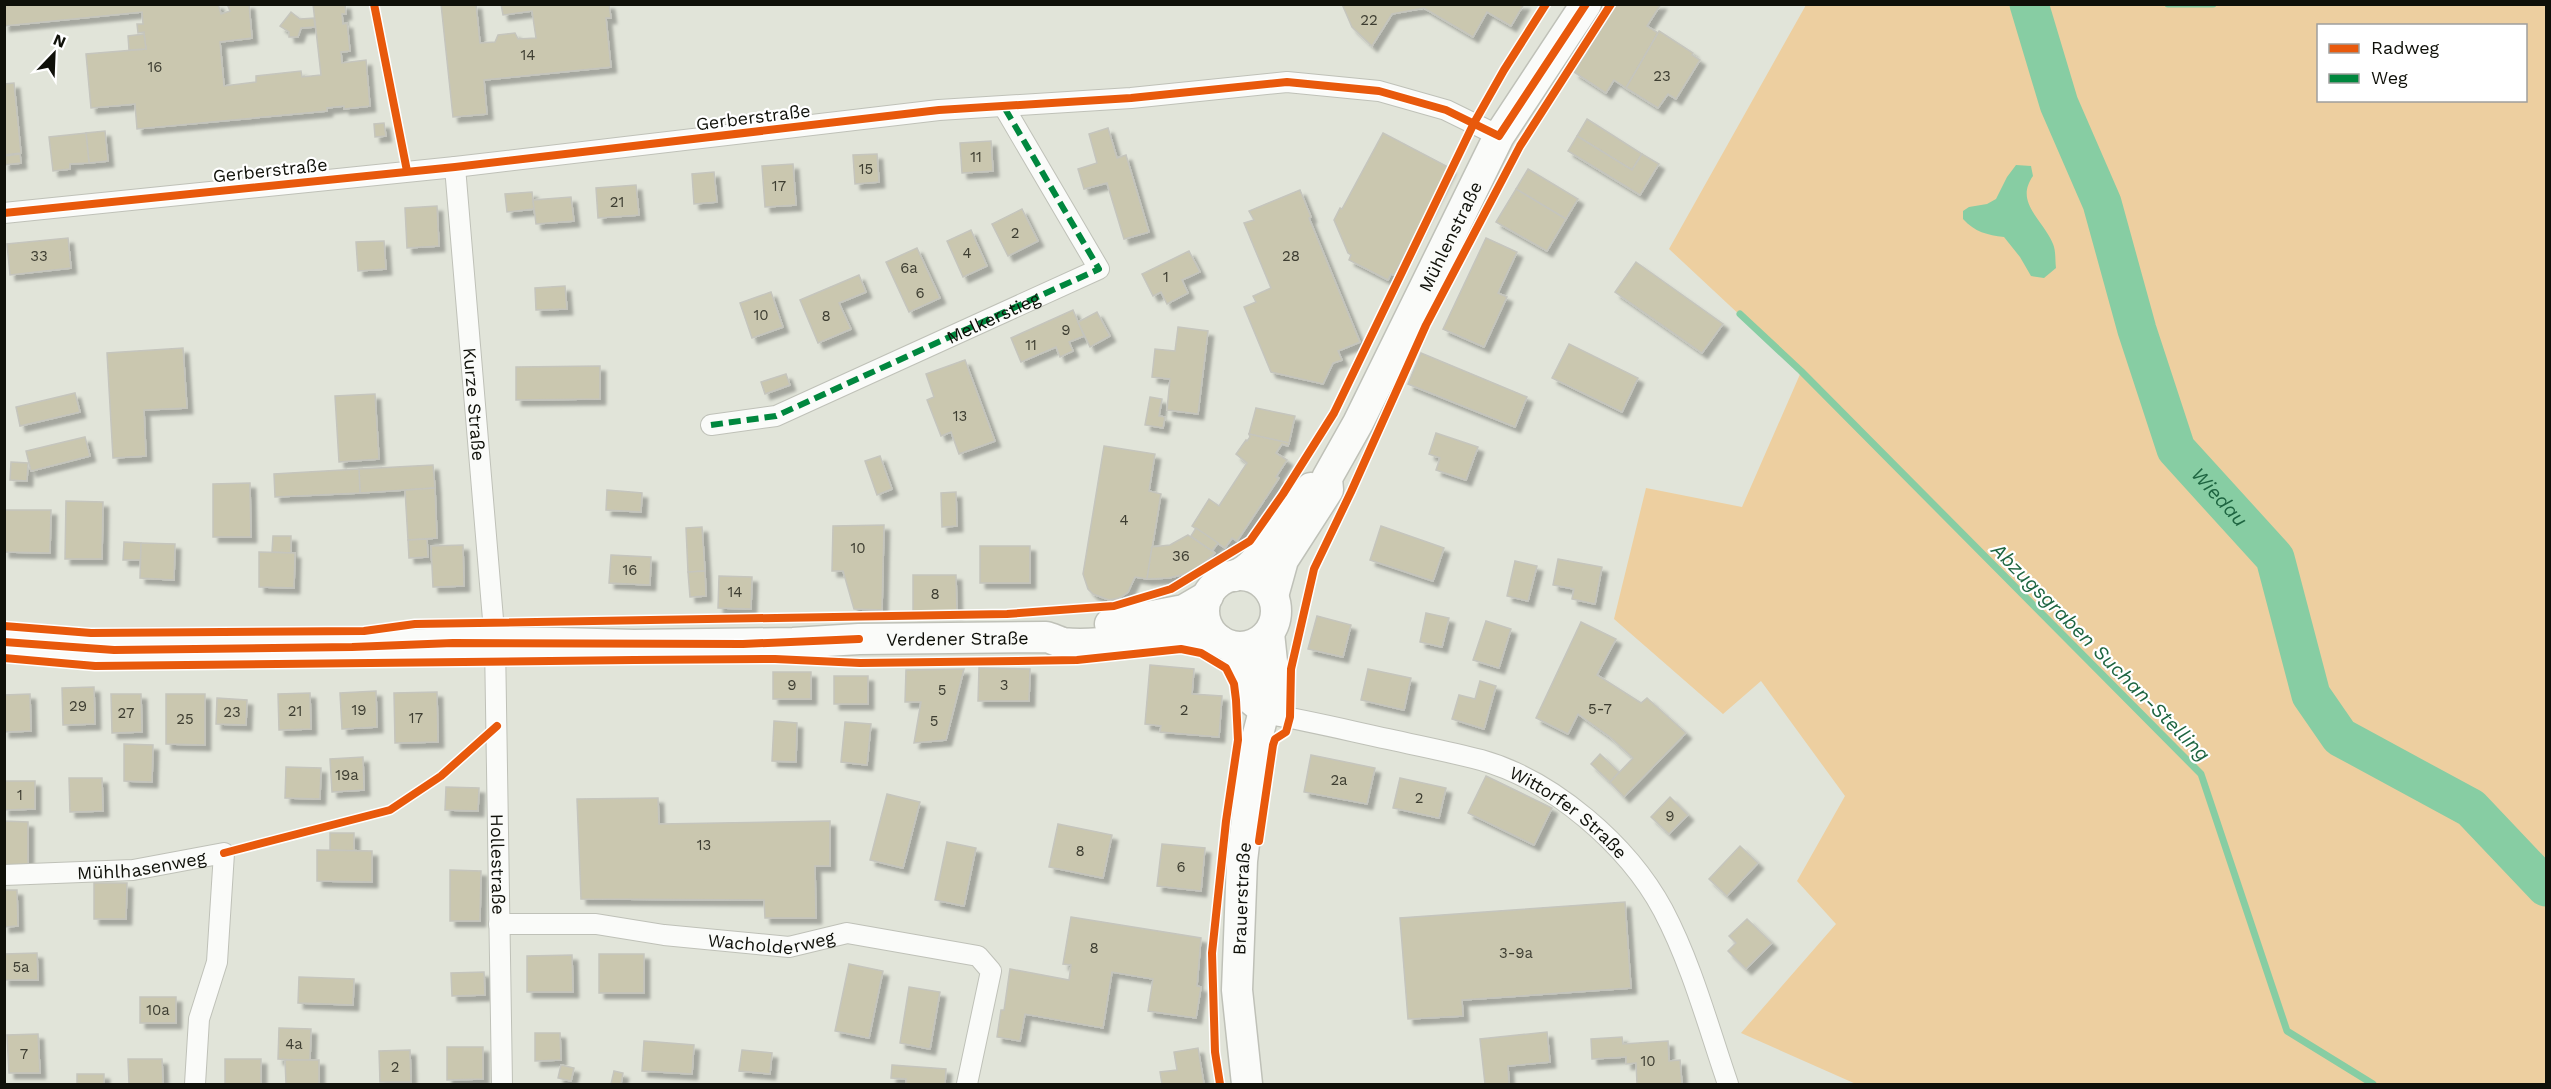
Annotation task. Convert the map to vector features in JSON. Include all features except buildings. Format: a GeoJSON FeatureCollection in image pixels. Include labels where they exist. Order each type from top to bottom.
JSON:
{"type":"FeatureCollection","features":[{"type":"Feature","properties":{"kind":"main road","name":"Mühlenstraße"},"geometry":{"type":"LineString","coordinates":[[1273,596],[1276,578],[1283,560],[1328,490],[1327,478],[1358,423],[1498,136],[1586,4]]}},
{"type":"Feature","properties":{"kind":"main road","name":"Mühlenstraße"},"geometry":{"type":"LineString","coordinates":[[1234,576],[1252,566],[1317,480],[1327,478]]}},
{"type":"Feature","properties":{"kind":"main road"},"geometry":{"type":"LineString","coordinates":[[1224,643],[1239,648],[1251,646],[1269,633],[1276,615],[1273,596],[1259,580],[1247,576],[1234,576],[1220,582],[1208,596],[1204,608],[1205,620],[1212,634],[1246,663],[1252,700],[1262,708],[1263,713]]}},
{"type":"Feature","properties":{"kind":"main road","name":"Verdener Straße"},"geometry":{"type":"LineString","coordinates":[[1046,637],[1062,629],[1120,623],[1179,611],[1193,606],[1208,596]]}},
{"type":"Feature","properties":{"kind":"main road","name":"Verdener Straße"},"geometry":{"type":"LineString","coordinates":[[4,642],[114,650],[495,643],[634,645],[794,643],[849,639],[1046,637],[1066,643],[1086,643],[1193,633],[1224,643]]}},
{"type":"Feature","properties":{"kind":"main road","name":"Brauerstraße"},"geometry":{"type":"LineString","coordinates":[[1247,1084],[1237,990],[1240,901],[1242,861],[1256,742],[1263,713],[1273,702],[1275,690],[1269,633]]}},
{"type":"Feature","properties":{"kind":"street","name":"Gerberstraße"},"geometry":{"type":"LineString","coordinates":[[4,213],[455,167],[939,110],[1131,98],[1287,82],[1379,91],[1446,110],[1498,136]]}},
{"type":"Feature","properties":{"kind":"street","name":"Melkerstieg"},"geometry":{"type":"LineString","coordinates":[[711,425],[776,416],[1099,270],[1004,106]]}},
{"type":"Feature","properties":{"kind":"street","name":"Kurze Straße"},"geometry":{"type":"LineString","coordinates":[[455,167],[495,643]]}},
{"type":"Feature","properties":{"kind":"street","name":"Hollestraße"},"geometry":{"type":"LineString","coordinates":[[495,643],[502,1084]]}},
{"type":"Feature","properties":{"kind":"street","name":"Wittorfer Straße"},"geometry":{"type":"LineString","coordinates":[[1263,713],[1482,760],[1525,777],[1558,797],[1588,820],[1637,873],[1662,908],[1683,952],[1728,1084]]}},
{"type":"Feature","properties":{"kind":"street","name":"Mühlhasenweg"},"geometry":{"type":"LineString","coordinates":[[4,875],[133,870],[225,853],[217,962],[199,1019],[195,1084]]}},
{"type":"Feature","properties":{"kind":"street","name":"Wacholderweg"},"geometry":{"type":"LineString","coordinates":[[499,924],[596,924],[664,935],[789,947],[847,933],[978,956],[991,970],[967,1084]]}},
{"type":"Feature","properties":{"kind":"shaded area"},"geometry":{"type":"Polygon","coordinates":[[[1806,5],[2546,5],[2546,1084],[1856,1084],[1741,1033],[1836,924],[1797,881],[1845,796],[1761,681],[1723,714],[1614,619],[1646,488],[1742,507],[1801,372],[1669,249],[1806,5]]]}},
{"type":"Feature","properties":{"kind":"shaded area"},"geometry":{"type":"Polygon","coordinates":[[[2016,165],[2031,166],[2033,176],[2028,186],[2028,203],[2054,247],[2056,268],[2044,278],[2031,276],[2004,237],[1982,232],[1963,219],[1963,211],[1969,207],[1987,204],[1996,199],[2016,165]]]}},
{"type":"Feature","properties":{"kind":"waterway","name":"Wiedau"},"geometry":{"type":"LineString","coordinates":[[2029,4],[2059,104],[2102,203],[2137,330],[2176,449],[2275,558],[2311,695],[2340,737],[2471,808],[2546,887]]}},
{"type":"Feature","properties":{"kind":"waterway"},"geometry":{"type":"LineString","coordinates":[[2168,4],[2213,4]]}},
{"type":"Feature","properties":{"kind":"waterway","name":"Abzugsgraben Suchan-Stelling"},"geometry":{"type":"LineString","coordinates":[[1740,314],[1801,371],[2201,774],[2287,1031],[2373,1084]]}},
{"type":"Feature","properties":{"kind":"marked path"},"geometry":{"type":"LineString","coordinates":[[711,425],[776,416],[1099,269],[1004,107]]}},
{"type":"Feature","properties":{"kind":"cycle path"},"geometry":{"type":"LineString","coordinates":[[374,4],[407,171]]}},
{"type":"Feature","properties":{"kind":"cycle path"},"geometry":{"type":"LineString","coordinates":[[4,626],[91,633],[364,631],[415,624],[1007,614],[1114,606],[1171,589],[1250,541],[1283,494],[1334,413],[1474,123],[1546,4]]}},
{"type":"Feature","properties":{"kind":"cycle path"},"geometry":{"type":"LineString","coordinates":[[4,213],[455,167],[939,110],[1131,98],[1287,82],[1379,91],[1446,110],[1499,136],[1586,4]]}},
{"type":"Feature","properties":{"kind":"cycle path"},"geometry":{"type":"LineString","coordinates":[[1259,841],[1273,745],[1275,739],[1286,732],[1290,717],[1291,669],[1314,569],[1426,325],[1520,146],[1611,4]]}},
{"type":"Feature","properties":{"kind":"cycle path"},"geometry":{"type":"LineString","coordinates":[[4,642],[114,650],[352,647],[453,643],[743,644],[859,639]]}},
{"type":"Feature","properties":{"kind":"cycle path"},"geometry":{"type":"LineString","coordinates":[[4,658],[95,666],[775,659],[860,663],[1077,660],[1181,649],[1201,653],[1226,668],[1234,684],[1238,740],[1226,821],[1212,953],[1215,1052],[1220,1084]]}},
{"type":"Feature","properties":{"kind":"cycle path"},"geometry":{"type":"LineString","coordinates":[[224,853],[390,810],[441,776],[497,726]]}}]}
